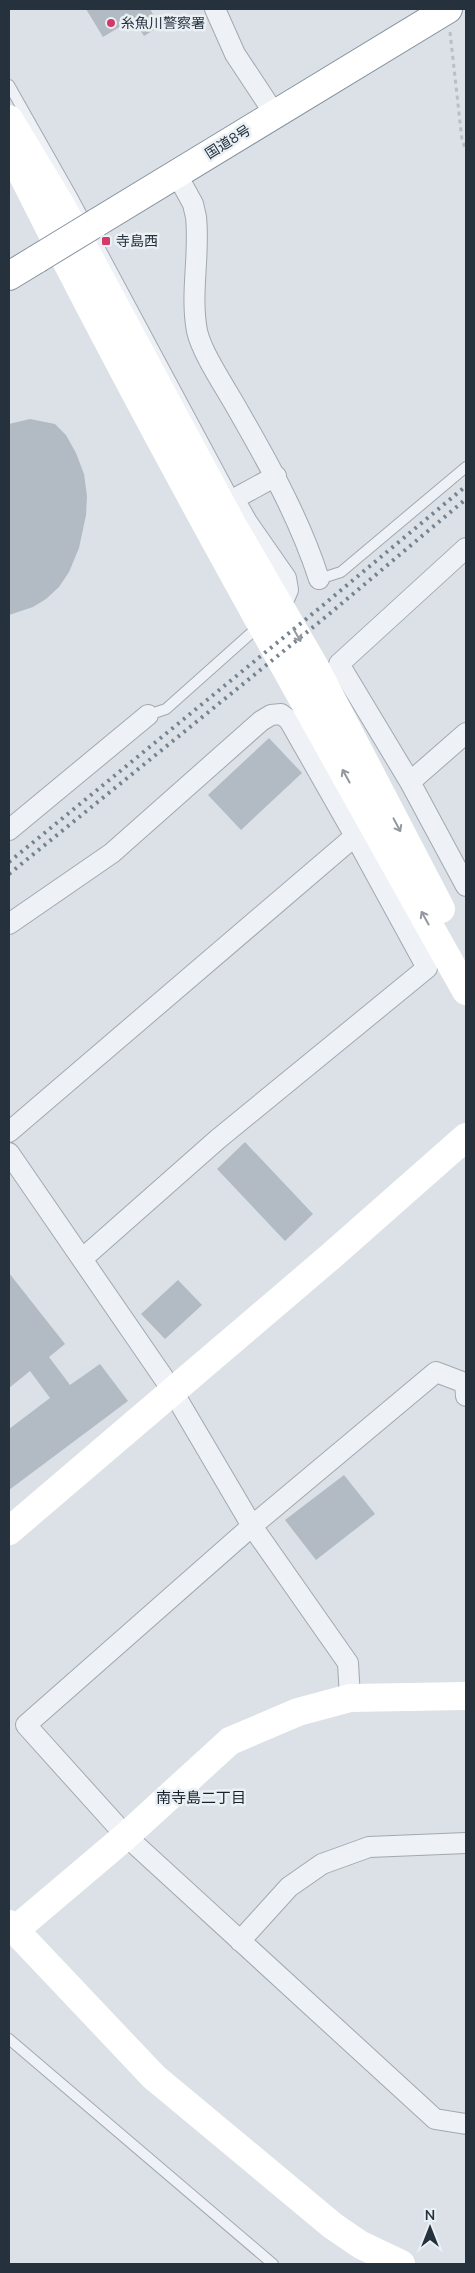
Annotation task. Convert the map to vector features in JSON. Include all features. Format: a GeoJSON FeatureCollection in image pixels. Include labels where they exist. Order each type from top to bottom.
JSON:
{"type":"FeatureCollection","features":[{"type":"Feature","properties":{"kind":"main road","name":"国道8号"},"geometry":{"type":"LineString","coordinates":[[9,276],[448,9]]}},
{"type":"Feature","properties":{"kind":"main road"},"geometry":{"type":"LineString","coordinates":[[9,119],[98,272],[232,524],[265,620],[315,667],[466,957]]}},
{"type":"Feature","properties":{"kind":"main road"},"geometry":{"type":"LineString","coordinates":[[9,148],[71,274],[265,620],[466,991]]}},
{"type":"Feature","properties":{"kind":"main road"},"geometry":{"type":"LineString","coordinates":[[9,1531],[330,1257],[466,1137]]}},
{"type":"Feature","properties":{"kind":"main road"},"geometry":{"type":"LineString","coordinates":[[401,2264],[361,2245],[332,2226],[154,2077],[12,1927],[126,1836],[230,1741],[298,1712],[350,1698],[466,1696]]}},
{"type":"Feature","properties":{"kind":"street"},"geometry":{"type":"LineString","coordinates":[[215,9],[235,54],[274,114]]}},
{"type":"Feature","properties":{"kind":"street"},"geometry":{"type":"LineString","coordinates":[[176,173],[193,204],[196,217],[195,310],[198,332],[210,359],[276,476],[308,545],[319,579]]}},
{"type":"Feature","properties":{"kind":"street"},"geometry":{"type":"LineString","coordinates":[[265,620],[288,590],[286,578],[247,522],[234,499],[276,476]]}},
{"type":"Feature","properties":{"kind":"street"},"geometry":{"type":"LineString","coordinates":[[466,548],[339,664],[410,782],[466,886]]}},
{"type":"Feature","properties":{"kind":"street"},"geometry":{"type":"LineString","coordinates":[[9,924],[112,853],[261,720],[271,715],[281,714],[289,720],[427,968],[218,1138],[82,1259]]}},
{"type":"Feature","properties":{"kind":"street"},"geometry":{"type":"LineString","coordinates":[[9,830],[148,716]]}},
{"type":"Feature","properties":{"kind":"street"},"geometry":{"type":"LineString","coordinates":[[410,782],[466,732]]}},
{"type":"Feature","properties":{"kind":"street"},"geometry":{"type":"LineString","coordinates":[[9,1132],[355,836]]}},
{"type":"Feature","properties":{"kind":"street"},"geometry":{"type":"LineString","coordinates":[[9,1153],[172,1390],[252,1526],[348,1663],[350,1698]]}},
{"type":"Feature","properties":{"kind":"street"},"geometry":{"type":"LineString","coordinates":[[466,1396],[465,1383],[436,1372],[252,1526],[26,1725],[126,1836],[435,2119],[466,2124]]}},
{"type":"Feature","properties":{"kind":"street"},"geometry":{"type":"LineString","coordinates":[[240,1941],[289,1887],[322,1864],[368,1847],[466,1842]]}},
{"type":"Feature","properties":{"kind":"lane"},"geometry":{"type":"LineString","coordinates":[[9,85],[74,200],[234,499]]}},
{"type":"Feature","properties":{"kind":"lane"},"geometry":{"type":"LineString","coordinates":[[73,298],[265,620],[166,709],[148,716]]}},
{"type":"Feature","properties":{"kind":"lane"},"geometry":{"type":"LineString","coordinates":[[319,579],[341,572],[466,466]]}},
{"type":"Feature","properties":{"kind":"lane"},"geometry":{"type":"LineString","coordinates":[[9,2039],[273,2264]]}},
{"type":"Feature","properties":{"kind":"path"},"geometry":{"type":"LineString","coordinates":[[448,9],[462,140],[466,150]]}},
{"type":"Feature","properties":{"kind":"building","name":"糸魚川警察署"},"geometry":{"type":"Polygon","coordinates":[[[86,9],[150,9],[160,26],[144,36],[133,19],[103,37],[86,9]]]}},
{"type":"Feature","properties":{"kind":"building"},"geometry":{"type":"Polygon","coordinates":[[[30,419],[55,424],[66,435],[76,453],[84,474],[87,496],[86,515],[79,548],[69,572],[59,587],[46,599],[33,607],[9,615],[9,424],[30,419]]]}},
{"type":"Feature","properties":{"kind":"building"},"geometry":{"type":"Polygon","coordinates":[[[269,738],[302,773],[241,830],[208,795],[269,738]]]}},
{"type":"Feature","properties":{"kind":"building"},"geometry":{"type":"Polygon","coordinates":[[[245,1142],[313,1214],[285,1241],[217,1169],[245,1142]]]}},
{"type":"Feature","properties":{"kind":"building"},"geometry":{"type":"Polygon","coordinates":[[[9,1273],[65,1344],[49,1357],[70,1385],[100,1364],[128,1401],[9,1490],[9,1429],[50,1398],[30,1371],[9,1388],[9,1273]]]}},
{"type":"Feature","properties":{"kind":"building"},"geometry":{"type":"Polygon","coordinates":[[[178,1280],[202,1305],[165,1339],[141,1314],[178,1280]]]}},
{"type":"Feature","properties":{"kind":"building"},"geometry":{"type":"Polygon","coordinates":[[[344,1475],[375,1514],[316,1560],[285,1520],[344,1475]]]}},
{"type":"Feature","properties":{"kind":"railway"},"geometry":{"type":"LineString","coordinates":[[9,862],[466,486]]}},
{"type":"Feature","properties":{"kind":"railway"},"geometry":{"type":"LineString","coordinates":[[9,874],[328,615],[466,499]]}},
{"type":"Feature","properties":{"kind":"place","name":"糸魚川警察署"},"geometry":{"type":"Point","coordinates":[111,23]}},
{"type":"Feature","properties":{"kind":"place","name":"寺島西"},"geometry":{"type":"Point","coordinates":[106,241]}},
{"type":"Feature","properties":{"kind":"district","name":"南寺島二丁目"},"geometry":{"type":"Point","coordinates":[201,1798]}}]}
